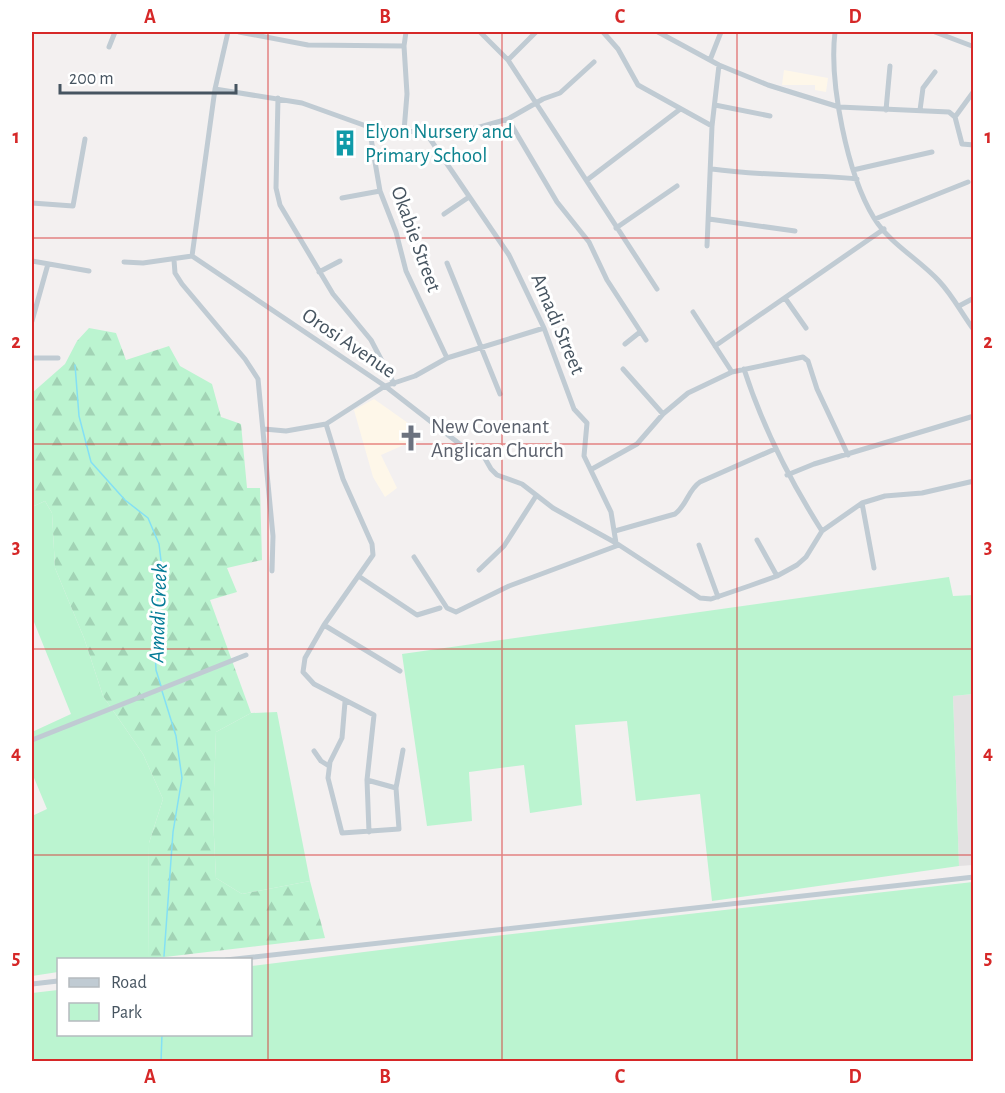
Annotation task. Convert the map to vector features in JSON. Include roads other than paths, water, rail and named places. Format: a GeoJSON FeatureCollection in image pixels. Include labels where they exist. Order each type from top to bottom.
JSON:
{"type":"FeatureCollection","features":[{"type":"Feature","properties":{"kind":"street"},"geometry":{"type":"LineString","coordinates":[[109,47],[115,32]]}},
{"type":"Feature","properties":{"kind":"street"},"geometry":{"type":"LineString","coordinates":[[124,261],[174,260],[192,256],[216,89],[228,32]]}},
{"type":"Feature","properties":{"kind":"street"},"geometry":{"type":"LineString","coordinates":[[239,32],[308,45],[404,46]]}},
{"type":"Feature","properties":{"kind":"street"},"geometry":{"type":"LineString","coordinates":[[404,131],[407,94],[404,46],[406,32]]}},
{"type":"Feature","properties":{"kind":"street"},"geometry":{"type":"LineString","coordinates":[[480,32],[508,60],[657,289]]}},
{"type":"Feature","properties":{"kind":"street"},"geometry":{"type":"LineString","coordinates":[[508,60],[536,32]]}},
{"type":"Feature","properties":{"kind":"street"},"geometry":{"type":"LineString","coordinates":[[603,32],[618,49],[638,85],[679,110],[712,126]]}},
{"type":"Feature","properties":{"kind":"street"},"geometry":{"type":"LineString","coordinates":[[658,32],[719,65],[768,85],[839,107],[949,112],[955,117],[959,140],[964,145],[974,146]]}},
{"type":"Feature","properties":{"kind":"street"},"geometry":{"type":"LineString","coordinates":[[710,60],[721,32]]}},
{"type":"Feature","properties":{"kind":"street"},"geometry":{"type":"LineString","coordinates":[[835,32],[839,107],[853,170],[875,219],[939,280],[974,330]]}},
{"type":"Feature","properties":{"kind":"street"},"geometry":{"type":"LineString","coordinates":[[935,32],[972,46]]}},
{"type":"Feature","properties":{"kind":"street"},"geometry":{"type":"LineString","coordinates":[[216,89],[302,103],[369,127],[426,133],[474,130],[508,119],[535,103],[565,90],[594,62]]}},
{"type":"Feature","properties":{"kind":"street"},"geometry":{"type":"LineString","coordinates":[[707,246],[712,126],[719,65]]}},
{"type":"Feature","properties":{"kind":"street"},"geometry":{"type":"LineString","coordinates":[[886,110],[890,66]]}},
{"type":"Feature","properties":{"kind":"street"},"geometry":{"type":"LineString","coordinates":[[920,110],[923,88],[935,72]]}},
{"type":"Feature","properties":{"kind":"street"},"geometry":{"type":"LineString","coordinates":[[955,117],[974,91]]}},
{"type":"Feature","properties":{"kind":"street"},"geometry":{"type":"LineString","coordinates":[[278,98],[277,196],[319,272],[333,294],[371,340],[394,384]]}},
{"type":"Feature","properties":{"kind":"street"},"geometry":{"type":"LineString","coordinates":[[715,105],[770,116]]}},
{"type":"Feature","properties":{"kind":"street"},"geometry":{"type":"LineString","coordinates":[[587,180],[679,110]]}},
{"type":"Feature","properties":{"kind":"street"},"geometry":{"type":"LineString","coordinates":[[508,119],[557,202],[589,242],[607,280],[646,340]]}},
{"type":"Feature","properties":{"kind":"street","name":"Okabie Street"},"geometry":{"type":"LineString","coordinates":[[369,127],[380,191],[393,224],[409,281],[447,358]]}},
{"type":"Feature","properties":{"kind":"street","name":"Amadi Street"},"geometry":{"type":"LineString","coordinates":[[426,133],[509,255],[544,328],[574,409],[586,423],[584,449],[611,512],[617,544]]}},
{"type":"Feature","properties":{"kind":"street"},"geometry":{"type":"LineString","coordinates":[[32,203],[73,206],[85,139]]}},
{"type":"Feature","properties":{"kind":"street"},"geometry":{"type":"LineString","coordinates":[[853,170],[932,152]]}},
{"type":"Feature","properties":{"kind":"street"},"geometry":{"type":"LineString","coordinates":[[712,169],[753,174],[818,175],[857,179]]}},
{"type":"Feature","properties":{"kind":"street"},"geometry":{"type":"LineString","coordinates":[[875,219],[968,182]]}},
{"type":"Feature","properties":{"kind":"street"},"geometry":{"type":"LineString","coordinates":[[616,228],[677,186]]}},
{"type":"Feature","properties":{"kind":"street"},"geometry":{"type":"LineString","coordinates":[[342,198],[380,191]]}},
{"type":"Feature","properties":{"kind":"street"},"geometry":{"type":"LineString","coordinates":[[444,214],[469,197]]}},
{"type":"Feature","properties":{"kind":"street"},"geometry":{"type":"LineString","coordinates":[[709,219],[795,231]]}},
{"type":"Feature","properties":{"kind":"street"},"geometry":{"type":"LineString","coordinates":[[715,346],[884,229]]}},
{"type":"Feature","properties":{"kind":"street","name":"Orosi Avenue"},"geometry":{"type":"LineString","coordinates":[[192,256],[385,386],[461,445],[483,455],[494,472],[522,484],[583,527],[617,544],[699,598],[718,597]]}},
{"type":"Feature","properties":{"kind":"street"},"geometry":{"type":"LineString","coordinates":[[174,260],[175,273],[182,285],[254,370],[261,390],[273,536],[272,571]]}},
{"type":"Feature","properties":{"kind":"street"},"geometry":{"type":"LineString","coordinates":[[32,261],[89,271]]}},
{"type":"Feature","properties":{"kind":"street"},"geometry":{"type":"LineString","coordinates":[[319,272],[340,261]]}},
{"type":"Feature","properties":{"kind":"street"},"geometry":{"type":"LineString","coordinates":[[447,263],[500,393]]}},
{"type":"Feature","properties":{"kind":"street"},"geometry":{"type":"LineString","coordinates":[[32,321],[48,264]]}},
{"type":"Feature","properties":{"kind":"street"},"geometry":{"type":"LineString","coordinates":[[785,298],[806,328]]}},
{"type":"Feature","properties":{"kind":"street"},"geometry":{"type":"LineString","coordinates":[[959,306],[974,298]]}},
{"type":"Feature","properties":{"kind":"street"},"geometry":{"type":"LineString","coordinates":[[693,312],[732,372]]}},
{"type":"Feature","properties":{"kind":"street"},"geometry":{"type":"LineString","coordinates":[[264,429],[286,431],[326,423],[385,386],[415,376],[447,358],[544,328]]}},
{"type":"Feature","properties":{"kind":"street"},"geometry":{"type":"LineString","coordinates":[[625,344],[640,332]]}},
{"type":"Feature","properties":{"kind":"street"},"geometry":{"type":"LineString","coordinates":[[32,358],[58,358]]}},
{"type":"Feature","properties":{"kind":"street"},"geometry":{"type":"LineString","coordinates":[[592,469],[637,444],[663,414],[688,393],[732,372],[806,359],[848,454]]}},
{"type":"Feature","properties":{"kind":"street"},"geometry":{"type":"LineString","coordinates":[[622,369],[663,414]]}},
{"type":"Feature","properties":{"kind":"street"},"geometry":{"type":"LineString","coordinates":[[744,369],[758,414],[787,475],[822,531]]}},
{"type":"Feature","properties":{"kind":"street"},"geometry":{"type":"LineString","coordinates":[[787,475],[974,416]]}},
{"type":"Feature","properties":{"kind":"street"},"geometry":{"type":"LineString","coordinates":[[326,423],[342,479],[372,544],[372,561],[324,625],[305,658],[303,672],[314,684],[374,715],[367,780],[369,832]]}},
{"type":"Feature","properties":{"kind":"street"},"geometry":{"type":"LineString","coordinates":[[615,531],[675,514],[683,508],[693,487],[700,482],[775,449]]}},
{"type":"Feature","properties":{"kind":"street"},"geometry":{"type":"LineString","coordinates":[[699,545],[718,597],[777,576],[806,557],[822,531],[862,503],[885,496],[922,493],[974,481]]}},
{"type":"Feature","properties":{"kind":"street"},"geometry":{"type":"LineString","coordinates":[[479,570],[504,546],[536,496]]}},
{"type":"Feature","properties":{"kind":"street"},"geometry":{"type":"LineString","coordinates":[[862,503],[874,568]]}},
{"type":"Feature","properties":{"kind":"street"},"geometry":{"type":"LineString","coordinates":[[757,540],[777,576]]}},
{"type":"Feature","properties":{"kind":"street"},"geometry":{"type":"LineString","coordinates":[[414,557],[447,608],[456,612],[510,586],[617,544]]}},
{"type":"Feature","properties":{"kind":"street"},"geometry":{"type":"LineString","coordinates":[[360,577],[417,615],[440,608]]}},
{"type":"Feature","properties":{"kind":"street"},"geometry":{"type":"LineString","coordinates":[[324,625],[400,671]]}},
{"type":"Feature","properties":{"kind":"street"},"geometry":{"type":"LineString","coordinates":[[32,740],[246,655]]}},
{"type":"Feature","properties":{"kind":"street"},"geometry":{"type":"LineString","coordinates":[[345,702],[342,738],[329,766],[329,790],[341,832],[345,834],[399,829],[396,788],[403,750]]}},
{"type":"Feature","properties":{"kind":"street"},"geometry":{"type":"LineString","coordinates":[[314,751],[321,761],[329,766]]}},
{"type":"Feature","properties":{"kind":"street"},"geometry":{"type":"LineString","coordinates":[[367,780],[396,788]]}},
{"type":"Feature","properties":{"kind":"street"},"geometry":{"type":"LineString","coordinates":[[244,958],[974,878]]}},
{"type":"Feature","properties":{"kind":"street"},"geometry":{"type":"LineString","coordinates":[[32,984],[57,981]]}},
{"type":"Feature","properties":{"kind":"waterway","name":"Amadi Creek"},"geometry":{"type":"LineString","coordinates":[[75,365],[79,416],[91,462],[125,500],[148,518],[159,544],[162,569],[154,626],[156,670],[161,686]]}},
{"type":"Feature","properties":{"kind":"waterway","name":"Amadi Creek"},"geometry":{"type":"LineString","coordinates":[[162,691],[176,736],[182,778],[173,832],[164,956]]}},
{"type":"Feature","properties":{"kind":"waterway","name":"Amadi Creek"},"geometry":{"type":"LineString","coordinates":[[161,1062],[162,1036]]}},
{"type":"Feature","properties":{"kind":"place","name":"Elyon Nursery and Primary School"},"geometry":{"type":"Point","coordinates":[345,143]}},
{"type":"Feature","properties":{"kind":"place","name":"New Covenant Anglican Church"},"geometry":{"type":"Point","coordinates":[411,438]}}]}
